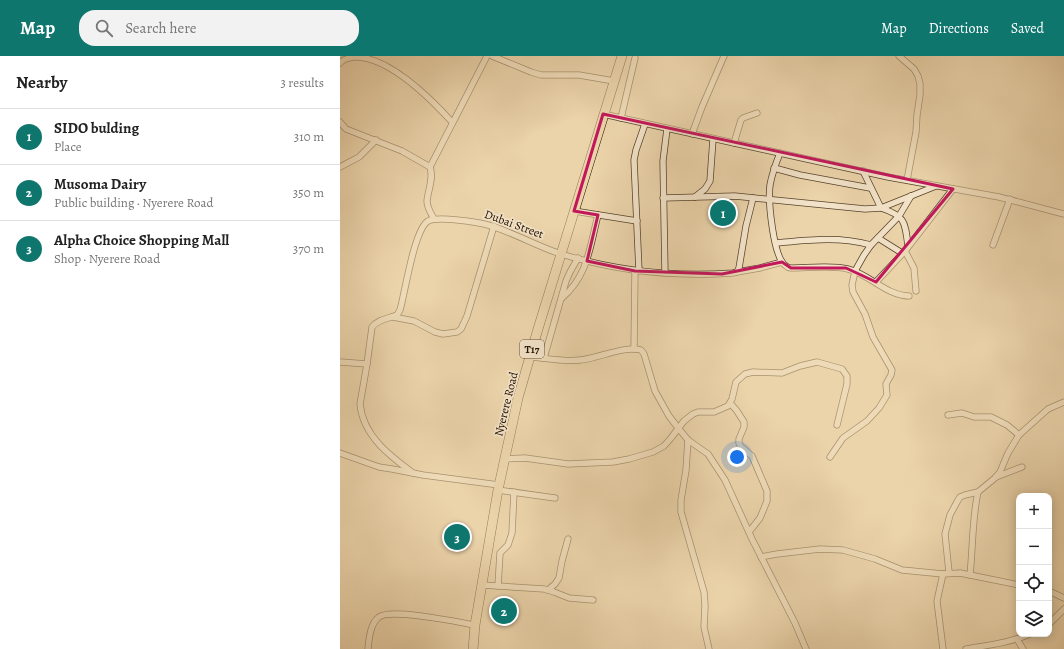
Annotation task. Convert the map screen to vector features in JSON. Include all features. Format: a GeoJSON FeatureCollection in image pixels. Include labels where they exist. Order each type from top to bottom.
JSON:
{"type":"FeatureCollection","features":[{"type":"Feature","properties":{"kind":"main road","name":"Nyerere Road"},"geometry":{"type":"LineString","coordinates":[[473,649],[475,625],[499,488],[518,398],[622,56]]}},
{"type":"Feature","properties":{"kind":"street"},"geometry":{"type":"LineString","coordinates":[[340,63],[343,60],[363,56],[392,67],[420,89],[452,122]]}},
{"type":"Feature","properties":{"kind":"street"},"geometry":{"type":"LineString","coordinates":[[413,473],[376,442],[365,423],[360,410],[372,326],[380,320],[397,315],[400,310],[417,242],[422,229],[427,222],[434,219],[427,200],[432,174],[430,167],[487,56]]}},
{"type":"Feature","properties":{"kind":"street"},"geometry":{"type":"LineString","coordinates":[[492,56],[541,75],[579,75],[614,80]]}},
{"type":"Feature","properties":{"kind":"street"},"geometry":{"type":"LineString","coordinates":[[692,134],[724,56]]}},
{"type":"Feature","properties":{"kind":"street"},"geometry":{"type":"LineString","coordinates":[[899,56],[914,69],[920,84],[916,132],[907,180]]}},
{"type":"Feature","properties":{"kind":"street"},"geometry":{"type":"LineString","coordinates":[[621,118],[635,58]]}},
{"type":"Feature","properties":{"kind":"street"},"geometry":{"type":"LineString","coordinates":[[734,143],[741,120],[757,113]]}},
{"type":"Feature","properties":{"kind":"street"},"geometry":{"type":"LineString","coordinates":[[604,114],[863,171],[1010,200],[1064,214]]}},
{"type":"Feature","properties":{"kind":"street"},"geometry":{"type":"LineString","coordinates":[[340,122],[346,129],[402,151],[430,167]]}},
{"type":"Feature","properties":{"kind":"street"},"geometry":{"type":"LineString","coordinates":[[634,349],[637,221],[634,160],[645,124]]}},
{"type":"Feature","properties":{"kind":"street"},"geometry":{"type":"LineString","coordinates":[[665,273],[663,161],[667,129]]}},
{"type":"Feature","properties":{"kind":"street"},"geometry":{"type":"LineString","coordinates":[[695,197],[710,181],[714,139]]}},
{"type":"Feature","properties":{"kind":"street"},"geometry":{"type":"LineString","coordinates":[[340,167],[359,157],[376,140]]}},
{"type":"Feature","properties":{"kind":"street"},"geometry":{"type":"LineString","coordinates":[[780,152],[770,184],[769,199],[776,243],[782,262],[785,266],[792,268],[846,268],[856,271],[898,295],[909,296]]}},
{"type":"Feature","properties":{"kind":"street"},"geometry":{"type":"LineString","coordinates":[[774,168],[800,175],[870,188]]}},
{"type":"Feature","properties":{"kind":"street"},"geometry":{"type":"LineString","coordinates":[[863,171],[880,208],[893,212],[904,222],[905,250],[914,268],[916,291]]}},
{"type":"Feature","properties":{"kind":"street"},"geometry":{"type":"LineString","coordinates":[[663,198],[716,196],[753,198],[865,209],[880,208],[936,186]]}},
{"type":"Feature","properties":{"kind":"street"},"geometry":{"type":"LineString","coordinates":[[876,282],[905,250],[953,189]]}},
{"type":"Feature","properties":{"kind":"street"},"geometry":{"type":"LineString","coordinates":[[830,457],[843,438],[867,421],[886,399],[886,384],[892,370],[878,346],[865,314],[853,292],[852,285],[856,271],[864,255],[871,245],[899,216],[911,196]]}},
{"type":"Feature","properties":{"kind":"street"},"geometry":{"type":"LineString","coordinates":[[737,272],[753,198]]}},
{"type":"Feature","properties":{"kind":"street"},"geometry":{"type":"LineString","coordinates":[[993,246],[1010,200]]}},
{"type":"Feature","properties":{"kind":"street"},"geometry":{"type":"LineString","coordinates":[[574,211],[637,221]]}},
{"type":"Feature","properties":{"kind":"street"},"geometry":{"type":"LineString","coordinates":[[561,299],[575,284],[587,261],[598,214]]}},
{"type":"Feature","properties":{"kind":"street","name":"Dubai Street"},"geometry":{"type":"LineString","coordinates":[[434,219],[463,221],[494,226],[561,254],[637,271],[733,274],[782,262]]}},
{"type":"Feature","properties":{"kind":"street"},"geometry":{"type":"LineString","coordinates":[[392,317],[414,321],[439,333],[453,333],[461,329],[467,316],[494,226]]}},
{"type":"Feature","properties":{"kind":"street"},"geometry":{"type":"LineString","coordinates":[[878,238],[905,250]]}},
{"type":"Feature","properties":{"kind":"street"},"geometry":{"type":"LineString","coordinates":[[776,243],[840,239],[857,241],[871,245]]}},
{"type":"Feature","properties":{"kind":"street"},"geometry":{"type":"LineString","coordinates":[[544,358],[570,272],[578,258]]}},
{"type":"Feature","properties":{"kind":"street"},"geometry":{"type":"LineString","coordinates":[[530,357],[580,360],[634,349],[641,350],[644,354],[655,391],[678,429],[688,440],[712,458],[730,490],[761,557],[795,623],[806,649]]}},
{"type":"Feature","properties":{"kind":"street"},"geometry":{"type":"LineString","coordinates":[[340,362],[367,364]]}},
{"type":"Feature","properties":{"kind":"street"},"geometry":{"type":"LineString","coordinates":[[731,404],[736,382],[745,374],[753,372],[782,373],[800,366],[813,363],[823,363],[842,369],[847,376],[847,384],[837,425]]}},
{"type":"Feature","properties":{"kind":"street"},"geometry":{"type":"LineString","coordinates":[[943,649],[937,601],[946,573],[946,534],[950,515],[960,497],[978,492],[995,478],[1000,472],[1008,453],[1019,435],[1048,410],[1064,402]]}},
{"type":"Feature","properties":{"kind":"street"},"geometry":{"type":"LineString","coordinates":[[505,459],[525,458],[568,464],[629,460],[653,452],[664,446],[672,438],[684,421],[692,414],[698,412],[714,412],[731,404]]}},
{"type":"Feature","properties":{"kind":"street"},"geometry":{"type":"LineString","coordinates":[[731,404],[737,410],[744,422],[739,439],[741,447],[752,456],[767,491],[767,501],[760,518],[749,532]]}},
{"type":"Feature","properties":{"kind":"street"},"geometry":{"type":"LineString","coordinates":[[948,415],[962,413],[974,417],[992,417],[1007,425],[1019,435]]}},
{"type":"Feature","properties":{"kind":"street"},"geometry":{"type":"LineString","coordinates":[[688,440],[681,512],[704,592],[704,627],[709,649]]}},
{"type":"Feature","properties":{"kind":"street"},"geometry":{"type":"LineString","coordinates":[[340,453],[379,466],[514,492],[554,498]]}},
{"type":"Feature","properties":{"kind":"street"},"geometry":{"type":"LineString","coordinates":[[995,478],[1022,467]]}},
{"type":"Feature","properties":{"kind":"street"},"geometry":{"type":"LineString","coordinates":[[498,586],[500,554],[508,545],[512,533],[514,492]]}},
{"type":"Feature","properties":{"kind":"street"},"geometry":{"type":"LineString","coordinates":[[970,575],[974,532],[974,512],[978,492]]}},
{"type":"Feature","properties":{"kind":"street"},"geometry":{"type":"LineString","coordinates":[[548,590],[559,578],[568,539]]}},
{"type":"Feature","properties":{"kind":"street"},"geometry":{"type":"LineString","coordinates":[[761,557],[820,549],[835,549],[864,556],[902,570],[970,575],[1016,584]]}},
{"type":"Feature","properties":{"kind":"street"},"geometry":{"type":"LineString","coordinates":[[482,585],[537,588],[548,590],[569,598],[593,600]]}},
{"type":"Feature","properties":{"kind":"street"},"geometry":{"type":"LineString","coordinates":[[1052,592],[1064,598]]}},
{"type":"Feature","properties":{"kind":"street"},"geometry":{"type":"LineString","coordinates":[[1052,621],[1064,609]]}},
{"type":"Feature","properties":{"kind":"street"},"geometry":{"type":"LineString","coordinates":[[368,649],[375,622],[384,614],[404,614],[475,625]]}},
{"type":"Feature","properties":{"kind":"street"},"geometry":{"type":"LineString","coordinates":[[966,649],[998,644],[1024,637]]}},
{"type":"Feature","properties":{"kind":"street"},"geometry":{"type":"LineString","coordinates":[[1017,640],[1023,649]]}},
{"type":"Feature","properties":{"kind":"highlighted area"},"geometry":{"type":"Polygon","coordinates":[[[603,114],[953,189],[876,282],[846,268],[791,268],[782,262],[722,274],[635,271],[587,261],[598,215],[574,211],[603,114]]]}},
{"type":"Feature","properties":{"kind":"place","name":"SIDO bulding"},"geometry":{"type":"Point","coordinates":[723,213]}},
{"type":"Feature","properties":{"kind":"place","name":"Alpha Choice Shopping Mall"},"geometry":{"type":"Point","coordinates":[457,537]}},
{"type":"Feature","properties":{"kind":"place","name":"Musoma Dairy"},"geometry":{"type":"Point","coordinates":[504,611]}}]}
